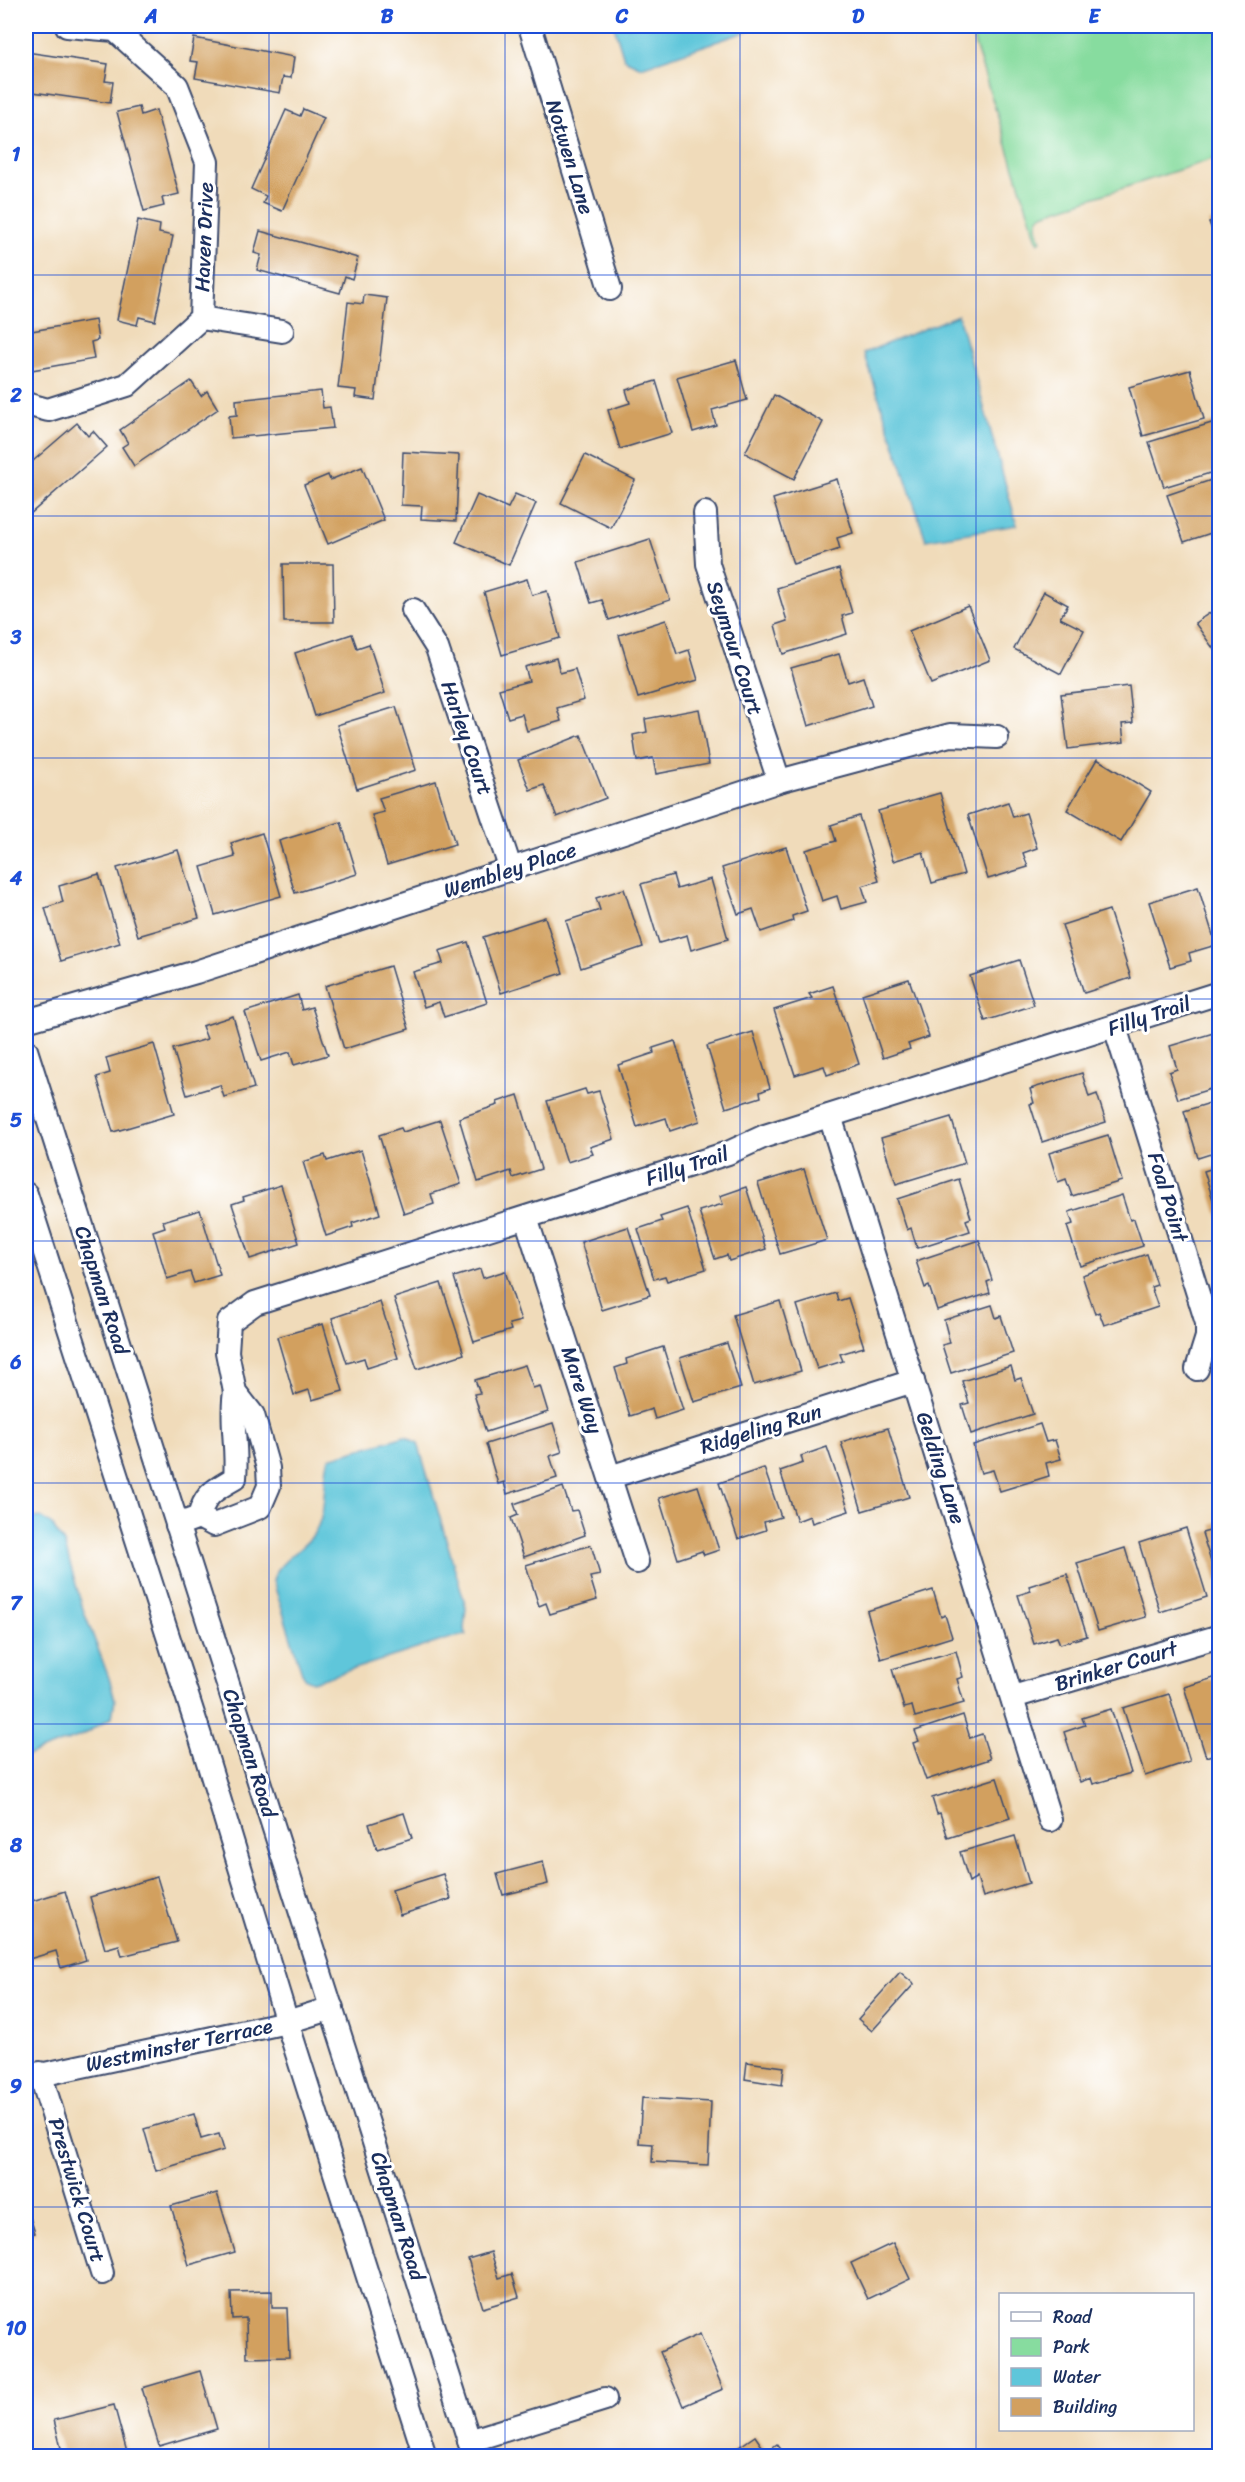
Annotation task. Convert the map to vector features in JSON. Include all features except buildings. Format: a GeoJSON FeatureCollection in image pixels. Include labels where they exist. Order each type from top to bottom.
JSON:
{"type":"FeatureCollection","features":[{"type":"Feature","properties":{"kind":"street","name":"Haven Drive"},"geometry":{"type":"LineString","coordinates":[[26,404],[48,410],[127,385],[201,318],[207,162],[177,86],[116,28],[67,26]]}},
{"type":"Feature","properties":{"kind":"street","name":"Notwen Lane"},"geometry":{"type":"LineString","coordinates":[[530,26],[610,289]]}},
{"type":"Feature","properties":{"kind":"street"},"geometry":{"type":"LineString","coordinates":[[201,318],[282,332]]}},
{"type":"Feature","properties":{"kind":"street","name":"Seymour Court"},"geometry":{"type":"LineString","coordinates":[[705,513],[708,564],[779,781]]}},
{"type":"Feature","properties":{"kind":"street","name":"Harley Court"},"geometry":{"type":"LineString","coordinates":[[413,610],[437,648],[512,870]]}},
{"type":"Feature","properties":{"kind":"street","name":"Wembley Place"},"geometry":{"type":"LineString","coordinates":[[26,1021],[196,972],[779,781],[950,735],[997,737]]}},
{"type":"Feature","properties":{"kind":"street","name":"Filly Trail"},"geometry":{"type":"LineString","coordinates":[[236,1392],[227,1352],[229,1322],[255,1303],[728,1154],[765,1136],[1216,994]]}},
{"type":"Feature","properties":{"kind":"street","name":"Foal Point"},"geometry":{"type":"LineString","coordinates":[[1115,1027],[1207,1323],[1207,1337],[1197,1369]]}},
{"type":"Feature","properties":{"kind":"street","name":"Chapman Road"},"geometry":{"type":"LineString","coordinates":[[26,1050],[472,2449]]}},
{"type":"Feature","properties":{"kind":"street","name":"Gelding Lane"},"geometry":{"type":"LineString","coordinates":[[830,1116],[1050,1820]]}},
{"type":"Feature","properties":{"kind":"street","name":"Chapman Road"},"geometry":{"type":"LineString","coordinates":[[26,1194],[201,1739],[287,2022],[425,2457]]}},
{"type":"Feature","properties":{"kind":"street","name":"Mare Way"},"geometry":{"type":"LineString","coordinates":[[526,1218],[637,1562]]}},
{"type":"Feature","properties":{"kind":"street","name":"Ridgeling Run"},"geometry":{"type":"LineString","coordinates":[[610,1477],[913,1381]]}},
{"type":"Feature","properties":{"kind":"street"},"geometry":{"type":"LineString","coordinates":[[177,1525],[199,1517],[214,1525],[260,1507],[269,1486],[268,1468],[253,1415],[236,1392]]}},
{"type":"Feature","properties":{"kind":"street"},"geometry":{"type":"LineString","coordinates":[[236,1392],[232,1411],[237,1458],[235,1478],[260,1507]]}},
{"type":"Feature","properties":{"kind":"street"},"geometry":{"type":"LineString","coordinates":[[199,1517],[203,1502],[217,1489],[235,1478]]}},
{"type":"Feature","properties":{"kind":"street","name":"Brinker Court"},"geometry":{"type":"LineString","coordinates":[[1013,1697],[1220,1636]]}},
{"type":"Feature","properties":{"kind":"street","name":"Westminster Terrace"},"geometry":{"type":"LineString","coordinates":[[33,2076],[287,2022],[332,2008]]}},
{"type":"Feature","properties":{"kind":"street","name":"Prestwick Court"},"geometry":{"type":"LineString","coordinates":[[33,2076],[102,2273]]}},
{"type":"Feature","properties":{"kind":"street"},"geometry":{"type":"LineString","coordinates":[[472,2449],[604,2399]]}},
{"type":"Feature","properties":{"kind":"green space"},"geometry":{"type":"Polygon","coordinates":[[[969,26],[1219,26],[1219,157],[1043,214],[1037,223],[1041,241],[1038,243],[969,26]]]}},
{"type":"Feature","properties":{"kind":"water"},"geometry":{"type":"Polygon","coordinates":[[[614,26],[763,26],[641,67],[624,59],[614,26]]]}},
{"type":"Feature","properties":{"kind":"water"},"geometry":{"type":"Polygon","coordinates":[[[958,315],[1017,525],[926,540],[864,353],[958,315]]]}},
{"type":"Feature","properties":{"kind":"water"},"geometry":{"type":"Polygon","coordinates":[[[405,1436],[418,1443],[466,1607],[464,1629],[466,1635],[313,1682],[306,1679],[302,1673],[273,1581],[275,1574],[284,1562],[308,1541],[318,1526],[323,1507],[329,1458],[405,1436]]]}},
{"type":"Feature","properties":{"kind":"water"},"geometry":{"type":"Polygon","coordinates":[[[40,1517],[52,1525],[64,1543],[83,1609],[115,1700],[112,1717],[83,1735],[26,1756],[26,1519],[40,1517]]]}}]}
